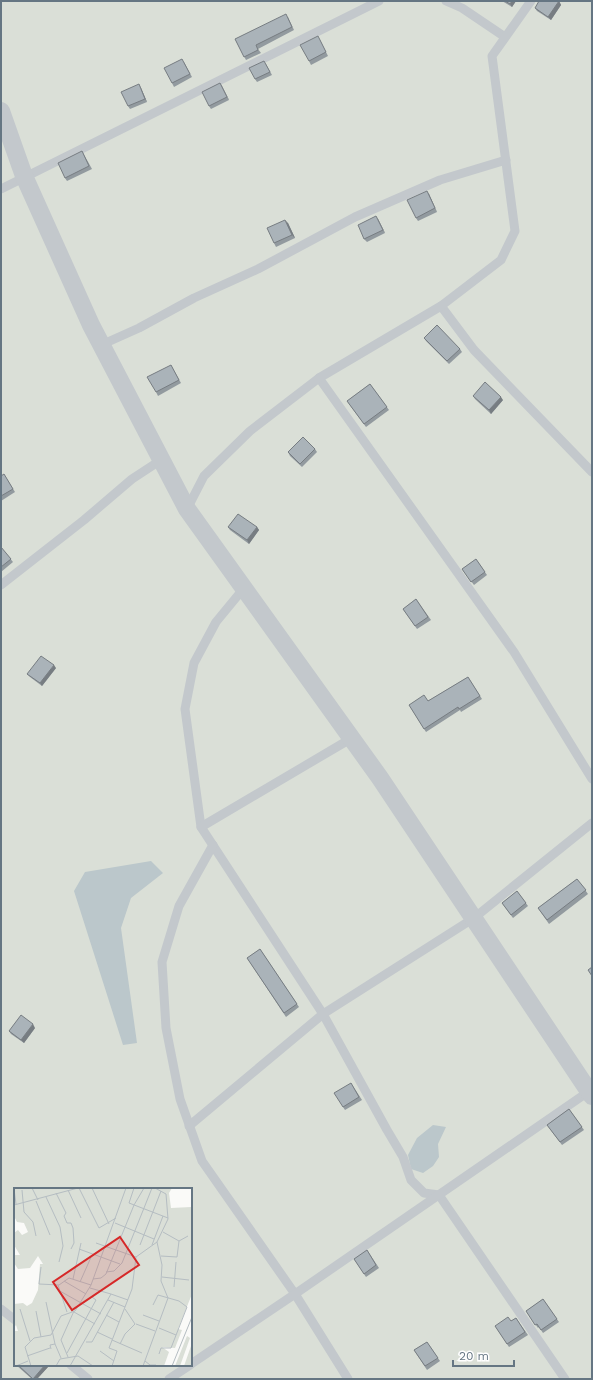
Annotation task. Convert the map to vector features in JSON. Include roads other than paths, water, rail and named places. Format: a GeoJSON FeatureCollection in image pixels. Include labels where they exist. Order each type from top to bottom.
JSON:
{"type":"FeatureCollection","features":[{"type":"Feature","properties":{"kind":"street"},"geometry":{"type":"LineString","coordinates":[[1,111],[24,176],[91,325],[187,509],[380,778],[591,1092]]}},
{"type":"Feature","properties":{"kind":"lane"},"geometry":{"type":"LineString","coordinates":[[1,189],[24,176],[379,1]]}},
{"type":"Feature","properties":{"kind":"lane"},"geometry":{"type":"LineString","coordinates":[[446,1],[462,8],[505,37]]}},
{"type":"Feature","properties":{"kind":"lane"},"geometry":{"type":"LineString","coordinates":[[187,509],[204,476],[250,431],[319,378],[441,306],[501,260],[515,231],[492,56],[531,1]]}},
{"type":"Feature","properties":{"kind":"lane"},"geometry":{"type":"LineString","coordinates":[[101,345],[139,328],[194,298],[258,269],[355,217],[440,180],[506,160]]}},
{"type":"Feature","properties":{"kind":"lane"},"geometry":{"type":"LineString","coordinates":[[441,306],[474,350],[592,472]]}},
{"type":"Feature","properties":{"kind":"lane"},"geometry":{"type":"LineString","coordinates":[[319,378],[514,652],[592,779]]}},
{"type":"Feature","properties":{"kind":"lane"},"geometry":{"type":"LineString","coordinates":[[1,585],[84,520],[132,479],[162,460]]}},
{"type":"Feature","properties":{"kind":"lane"},"geometry":{"type":"LineString","coordinates":[[244,588],[216,622],[194,663],[185,709],[201,827],[324,1014],[403,1157],[411,1180],[424,1193],[439,1195],[565,1379]]}},
{"type":"Feature","properties":{"kind":"lane"},"geometry":{"type":"LineString","coordinates":[[201,827],[352,738]]}},
{"type":"Feature","properties":{"kind":"lane"},"geometry":{"type":"LineString","coordinates":[[189,1126],[324,1014],[474,918],[592,823]]}},
{"type":"Feature","properties":{"kind":"lane"},"geometry":{"type":"LineString","coordinates":[[213,845],[179,906],[162,962],[166,1028],[180,1099],[202,1161],[295,1294],[348,1379]]}},
{"type":"Feature","properties":{"kind":"lane"},"geometry":{"type":"LineString","coordinates":[[192,1363],[591,1092]]}},
{"type":"Feature","properties":{"kind":"lane"},"geometry":{"type":"LineString","coordinates":[[1,1309],[14,1319]]}},
{"type":"Feature","properties":{"kind":"lane"},"geometry":{"type":"LineString","coordinates":[[72,1366],[88,1379]]}},
{"type":"Feature","properties":{"kind":"lane"},"geometry":{"type":"LineString","coordinates":[[169,1379],[187,1366]]}}]}
